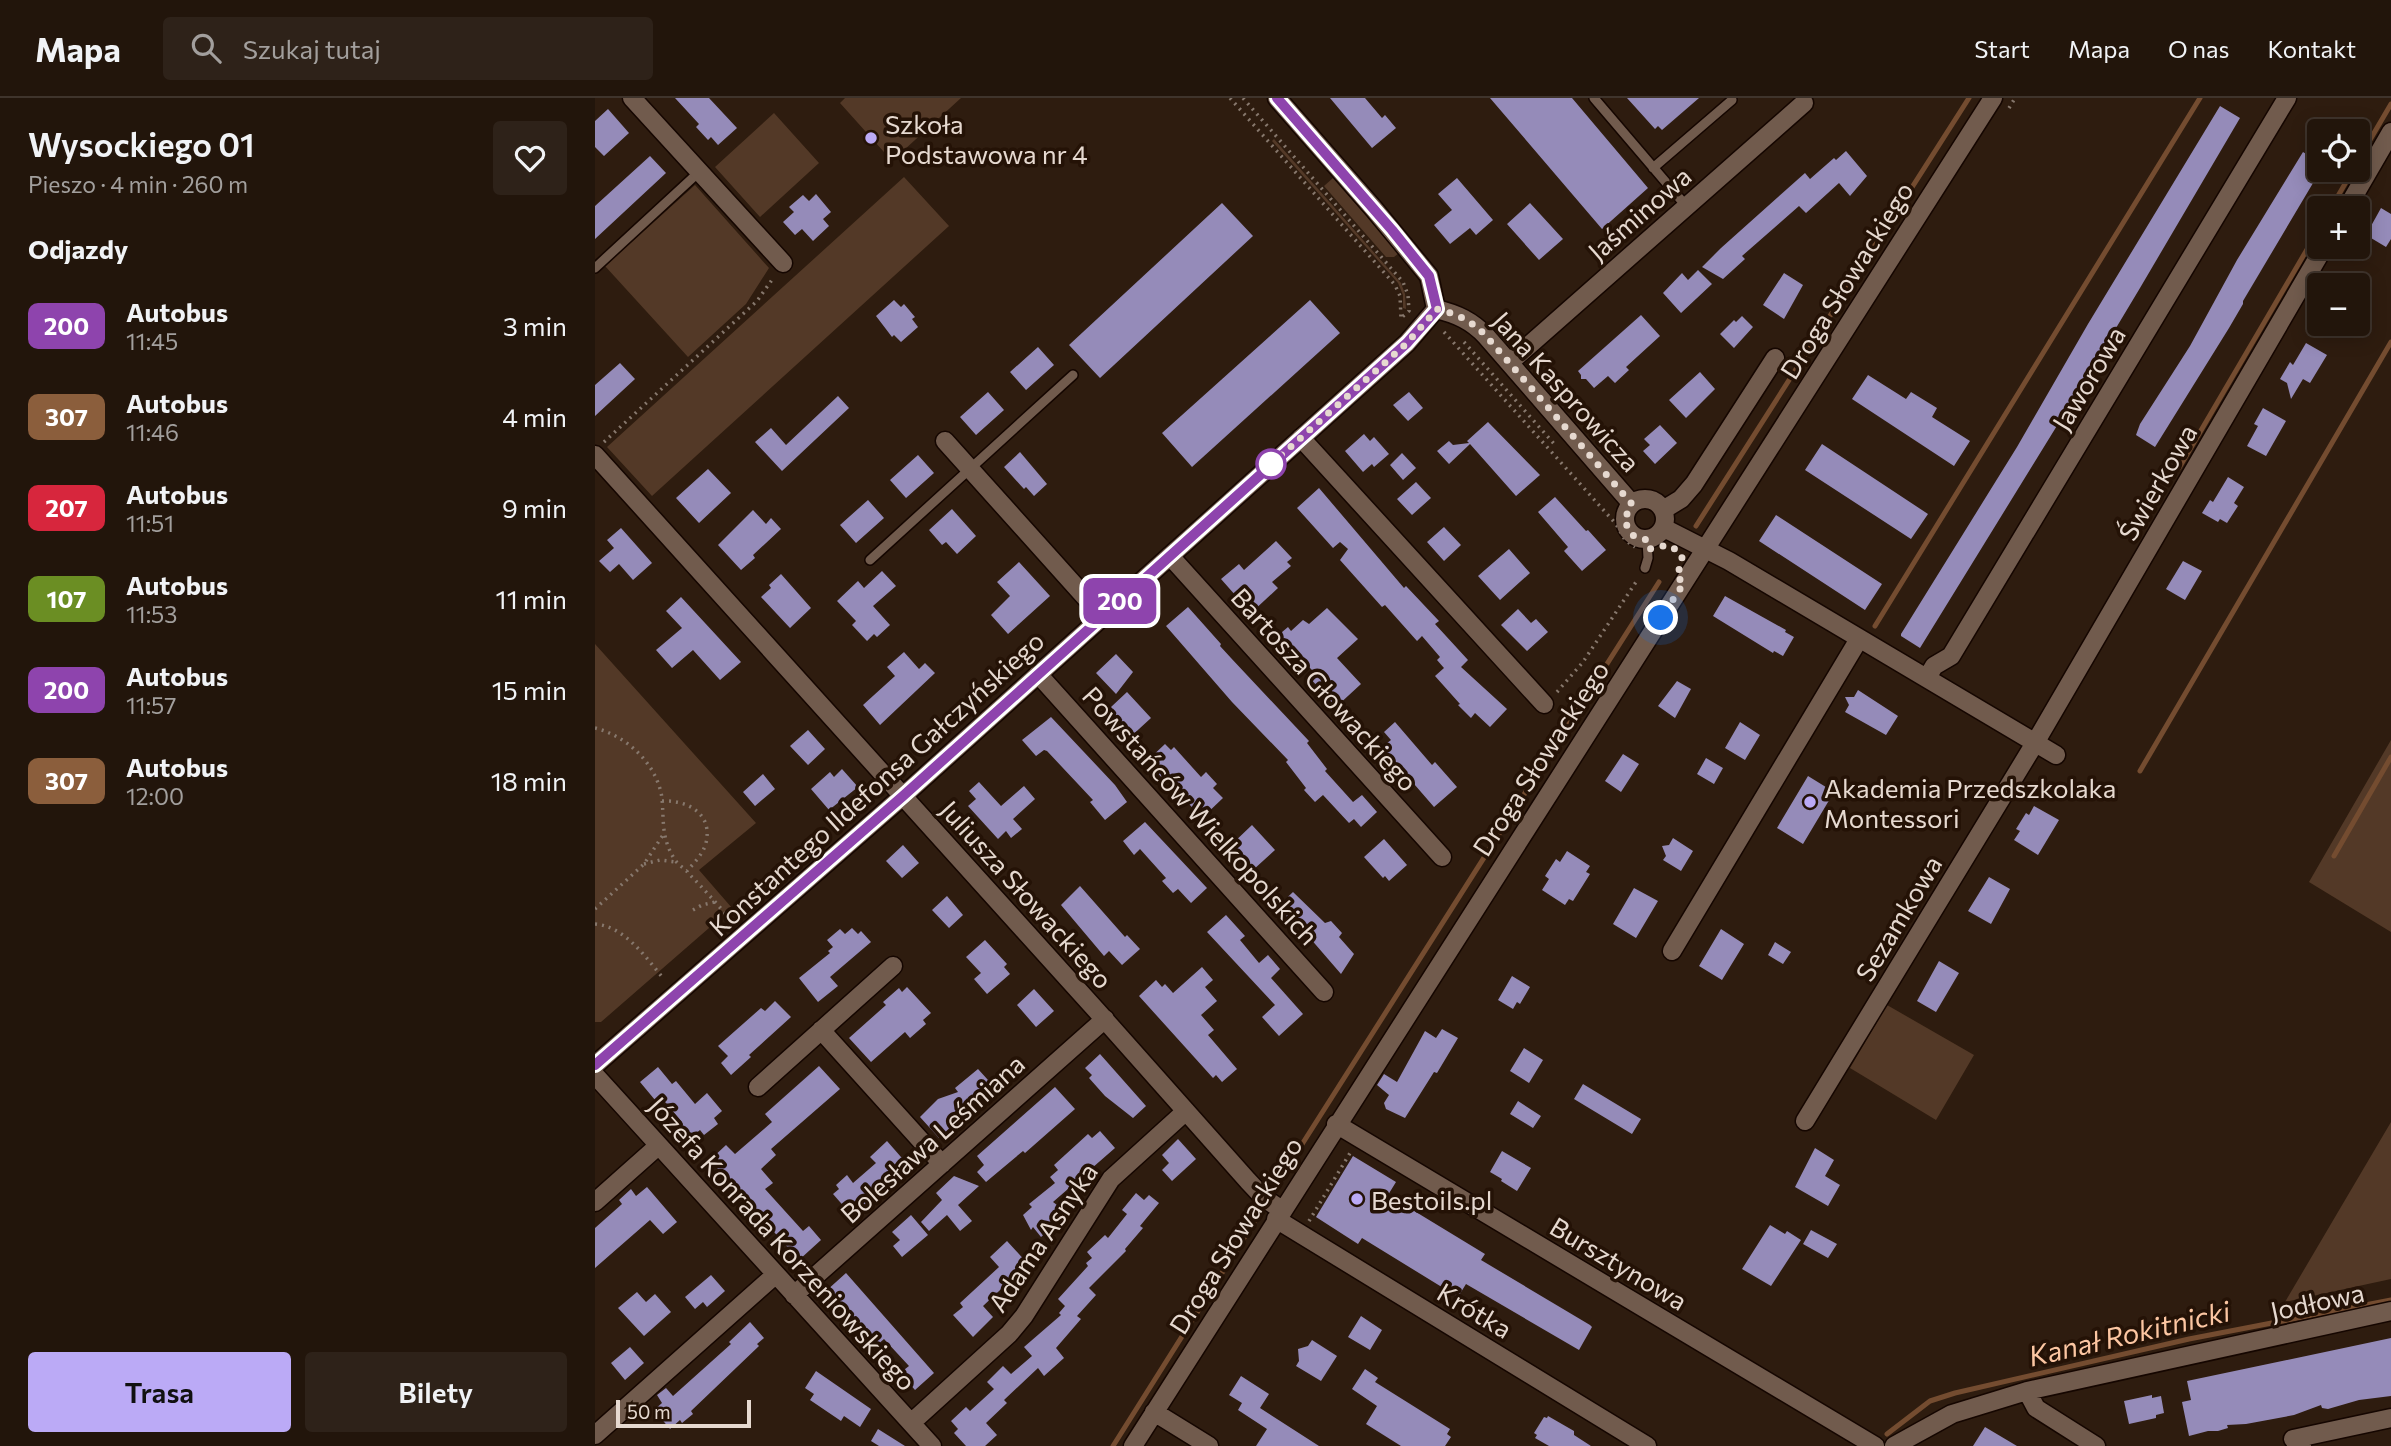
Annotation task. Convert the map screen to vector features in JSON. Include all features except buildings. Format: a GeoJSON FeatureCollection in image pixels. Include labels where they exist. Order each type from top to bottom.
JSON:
{"type":"FeatureCollection","features":[{"type":"Feature","properties":{"kind":"street"},"geometry":{"type":"LineString","coordinates":[[632,98],[783,263]]}},
{"type":"Feature","properties":{"kind":"street"},"geometry":{"type":"LineString","coordinates":[[1277,98],[1429,276],[1437,309]]}},
{"type":"Feature","properties":{"kind":"street","name":"Droga Słowackiego"},"geometry":{"type":"LineString","coordinates":[[1133,1446],[1993,98]]}},
{"type":"Feature","properties":{"kind":"street","name":"Jaworowa"},"geometry":{"type":"LineString","coordinates":[[1927,678],[1934,666],[1951,656],[2287,98]]}},
{"type":"Feature","properties":{"kind":"street","name":"Jaśminowa"},"geometry":{"type":"LineString","coordinates":[[1510,362],[1805,101]]}},
{"type":"Feature","properties":{"kind":"street"},"geometry":{"type":"LineString","coordinates":[[2354,196],[2391,132]]}},
{"type":"Feature","properties":{"kind":"street","name":"Świerkowa"},"geometry":{"type":"LineString","coordinates":[[2035,743],[2317,259]]}},
{"type":"Feature","properties":{"kind":"street","name":"Jana Kasprowicza"},"geometry":{"type":"LineString","coordinates":[[1437,309],[1463,317],[1475,324],[1632,504]]}},
{"type":"Feature","properties":{"kind":"street","name":"Konstantego Ildefonsa Gałczyńskiego"},"geometry":{"type":"LineString","coordinates":[[595,1065],[1103,617],[1407,343],[1437,309]]}},
{"type":"Feature","properties":{"kind":"street"},"geometry":{"type":"LineString","coordinates":[[1775,358],[1694,484],[1663,519],[1655,537],[1648,544],[1632,535],[1625,525],[1625,513],[1637,500],[1648,499],[1659,505],[1663,519],[1705,550],[1729,561],[2056,755]]}},
{"type":"Feature","properties":{"kind":"street"},"geometry":{"type":"LineString","coordinates":[[1301,438],[1544,704]]}},
{"type":"Feature","properties":{"kind":"street"},"geometry":{"type":"LineString","coordinates":[[945,441],[1103,617]]}},
{"type":"Feature","properties":{"kind":"street","name":"Juliusza Słowackiego"},"geometry":{"type":"LineString","coordinates":[[598,450],[903,796],[1279,1215]]}},
{"type":"Feature","properties":{"kind":"street","name":"Bartosza Głowackiego"},"geometry":{"type":"LineString","coordinates":[[1170,556],[1441,857]]}},
{"type":"Feature","properties":{"kind":"street"},"geometry":{"type":"LineString","coordinates":[[1672,951],[1859,639]]}},
{"type":"Feature","properties":{"kind":"street","name":"Powstańców Wielkopolskich"},"geometry":{"type":"LineString","coordinates":[[1038,674],[1324,992]]}},
{"type":"Feature","properties":{"kind":"street","name":"Sezamkowa"},"geometry":{"type":"LineString","coordinates":[[1805,1121],[2035,743]]}},
{"type":"Feature","properties":{"kind":"street"},"geometry":{"type":"LineString","coordinates":[[758,1087],[893,966]]}},
{"type":"Feature","properties":{"kind":"street","name":"Bolesława Leśmiana"},"geometry":{"type":"LineString","coordinates":[[794,1295],[1105,1019]]}},
{"type":"Feature","properties":{"kind":"street"},"geometry":{"type":"LineString","coordinates":[[821,1030],[942,1164]]}},
{"type":"Feature","properties":{"kind":"street","name":"Józefa Konrada Korzeniowskiego"},"geometry":{"type":"LineString","coordinates":[[595,1075],[932,1446]]}},
{"type":"Feature","properties":{"kind":"street","name":"Adama Asnyka"},"geometry":{"type":"LineString","coordinates":[[911,1423],[1009,1334],[1024,1316],[1111,1179],[1122,1166],[1186,1111]]}},
{"type":"Feature","properties":{"kind":"street","name":"Bursztynowa"},"geometry":{"type":"LineString","coordinates":[[1336,1124],[1875,1446]]}},
{"type":"Feature","properties":{"kind":"street"},"geometry":{"type":"LineString","coordinates":[[595,1202],[658,1146]]}},
{"type":"Feature","properties":{"kind":"street","name":"Krótka"},"geometry":{"type":"LineString","coordinates":[[1279,1215],[1300,1236],[1647,1446]]}},
{"type":"Feature","properties":{"kind":"street"},"geometry":{"type":"LineString","coordinates":[[595,1435],[775,1275]]}},
{"type":"Feature","properties":{"kind":"street","name":"Jodłowa"},"geometry":{"type":"LineString","coordinates":[[1894,1446],[1952,1414],[2027,1391],[2391,1311]]}},
{"type":"Feature","properties":{"kind":"street"},"geometry":{"type":"LineString","coordinates":[[2027,1391],[2036,1408],[2096,1446]]}},
{"type":"Feature","properties":{"kind":"street"},"geometry":{"type":"LineString","coordinates":[[1154,1412],[1209,1446]]}},
{"type":"Feature","properties":{"kind":"street"},"geometry":{"type":"LineString","coordinates":[[2302,1446],[2293,1439],[2391,1418]]}},
{"type":"Feature","properties":{"kind":"lane"},"geometry":{"type":"LineString","coordinates":[[1594,98],[1687,207]]}},
{"type":"Feature","properties":{"kind":"lane"},"geometry":{"type":"LineString","coordinates":[[1653,168],[1732,100]]}},
{"type":"Feature","properties":{"kind":"lane"},"geometry":{"type":"LineString","coordinates":[[595,268],[699,172]]}},
{"type":"Feature","properties":{"kind":"lane"},"geometry":{"type":"LineString","coordinates":[[870,560],[1073,375]]}},
{"type":"Feature","properties":{"kind":"lane"},"geometry":{"type":"LineString","coordinates":[[1645,568],[1648,544]]}},
{"type":"Feature","properties":{"kind":"path"},"geometry":{"type":"LineString","coordinates":[[1230,98],[1395,285],[1401,296],[1401,318],[1409,311],[1409,295],[1403,282],[1243,98]]}},
{"type":"Feature","properties":{"kind":"path"},"geometry":{"type":"LineString","coordinates":[[598,450],[757,301],[783,263]]}},
{"type":"Feature","properties":{"kind":"path"},"geometry":{"type":"LineString","coordinates":[[1437,338],[1444,332],[1616,524],[1625,540],[1636,548],[1648,544]]}},
{"type":"Feature","properties":{"kind":"path"},"geometry":{"type":"LineString","coordinates":[[1544,704],[1583,662],[1645,568]]}},
{"type":"Feature","properties":{"kind":"path"},"geometry":{"type":"LineString","coordinates":[[595,728],[614,735],[645,760],[656,776],[662,801],[663,835],[676,862],[730,919]]}},
{"type":"Feature","properties":{"kind":"path"},"geometry":{"type":"LineString","coordinates":[[662,801],[685,803],[703,818],[706,844],[687,871]]}},
{"type":"Feature","properties":{"kind":"path"},"geometry":{"type":"LineString","coordinates":[[595,909],[644,864],[663,835]]}},
{"type":"Feature","properties":{"kind":"path"},"geometry":{"type":"LineString","coordinates":[[644,864],[660,860],[676,862]]}},
{"type":"Feature","properties":{"kind":"path"},"geometry":{"type":"LineString","coordinates":[[693,910],[715,902]]}},
{"type":"Feature","properties":{"kind":"path"},"geometry":{"type":"LineString","coordinates":[[595,924],[616,930],[625,936],[664,979]]}},
{"type":"Feature","properties":{"kind":"path"},"geometry":{"type":"LineString","coordinates":[[1300,1236],[1358,1139]]}},
{"type":"Feature","properties":{"kind":"shaded area"},"geometry":{"type":"Polygon","coordinates":[[[845,98],[961,98],[892,161],[840,103],[845,98]]]}},
{"type":"Feature","properties":{"kind":"shaded area"},"geometry":{"type":"Polygon","coordinates":[[[774,113],[819,163],[760,217],[715,167],[774,113]]]}},
{"type":"Feature","properties":{"kind":"shaded area"},"geometry":{"type":"Polygon","coordinates":[[[1274,139],[1401,283],[1406,309],[1403,308],[1403,295],[1398,283],[1272,141],[1274,139]]]}},
{"type":"Feature","properties":{"kind":"shaded area"},"geometry":{"type":"Polygon","coordinates":[[[904,177],[949,226],[652,496],[607,447],[904,177]]]}},
{"type":"Feature","properties":{"kind":"shaded area"},"geometry":{"type":"Polygon","coordinates":[[[1333,178],[1399,253],[1394,257],[1386,257],[1324,186],[1333,178]]]}},
{"type":"Feature","properties":{"kind":"shaded area"},"geometry":{"type":"Polygon","coordinates":[[[695,185],[769,268],[746,304],[688,357],[605,266],[695,185]]]}},
{"type":"Feature","properties":{"kind":"shaded area"},"geometry":{"type":"Polygon","coordinates":[[[595,644],[756,823],[699,870],[732,908],[601,1022],[595,1022],[595,644]]]}},
{"type":"Feature","properties":{"kind":"shaded area"},"geometry":{"type":"Polygon","coordinates":[[[2391,740],[2391,932],[2309,882],[2391,740]]]}},
{"type":"Feature","properties":{"kind":"shaded area"},"geometry":{"type":"Polygon","coordinates":[[[1887,1005],[1974,1055],[1936,1120],[1850,1068],[1887,1005]]]}},
{"type":"Feature","properties":{"kind":"shaded area"},"geometry":{"type":"Polygon","coordinates":[[[2391,1122],[2391,1279],[2285,1302],[2391,1122]]]}},
{"type":"Feature","properties":{"kind":"waterway"},"geometry":{"type":"LineString","coordinates":[[1696,526],[1969,98]]}},
{"type":"Feature","properties":{"kind":"waterway"},"geometry":{"type":"LineString","coordinates":[[1875,626],[2200,98]]}},
{"type":"Feature","properties":{"kind":"waterway"},"geometry":{"type":"LineString","coordinates":[[2370,140],[2391,104]]}},
{"type":"Feature","properties":{"kind":"waterway"},"geometry":{"type":"LineString","coordinates":[[2338,196],[2346,182]]}},
{"type":"Feature","properties":{"kind":"waterway"},"geometry":{"type":"LineString","coordinates":[[2179,468],[2307,249]]}},
{"type":"Feature","properties":{"kind":"waterway"},"geometry":{"type":"LineString","coordinates":[[2140,771],[2391,342]]}},
{"type":"Feature","properties":{"kind":"waterway"},"geometry":{"type":"LineString","coordinates":[[1273,1190],[1659,582]]}},
{"type":"Feature","properties":{"kind":"waterway"},"geometry":{"type":"LineString","coordinates":[[2334,856],[2391,757]]}},
{"type":"Feature","properties":{"kind":"waterway"},"geometry":{"type":"LineString","coordinates":[[1113,1446],[1261,1211]]}},
{"type":"Feature","properties":{"kind":"waterway","name":"Kanał Rokitnicki"},"geometry":{"type":"LineString","coordinates":[[1887,1434],[1930,1401],[1955,1393],[2189,1339],[2391,1300]]}},
{"type":"Feature","properties":{"kind":"bus line","name":"200"},"geometry":{"type":"LineString","coordinates":[[595,1065],[1103,617],[1407,343],[1437,309],[1429,276],[1411,251],[1277,98]]}},
{"type":"Feature","properties":{"kind":"place","name":"Szkoła Podstawowa nr 4"},"geometry":{"type":"Point","coordinates":[871,138]}},
{"type":"Feature","properties":{"kind":"place","name":"Akademia Przedszkolaka Montessori"},"geometry":{"type":"Point","coordinates":[1810,802]}},
{"type":"Feature","properties":{"kind":"place","name":"Bestoils.pl"},"geometry":{"type":"Point","coordinates":[1357,1199]}},
{"type":"Feature","properties":{"kind":"route"},"geometry":{"type":"LineString","coordinates":[[1271,464],[1267,468],[1407,343],[1437,309],[1463,317],[1475,324],[1486,336],[1632,504],[1625,513],[1624,520],[1628,531],[1637,538],[1647,540],[1649,549],[1668,545],[1680,552],[1683,561],[1676,578],[1684,583],[1661,618]]}}]}
